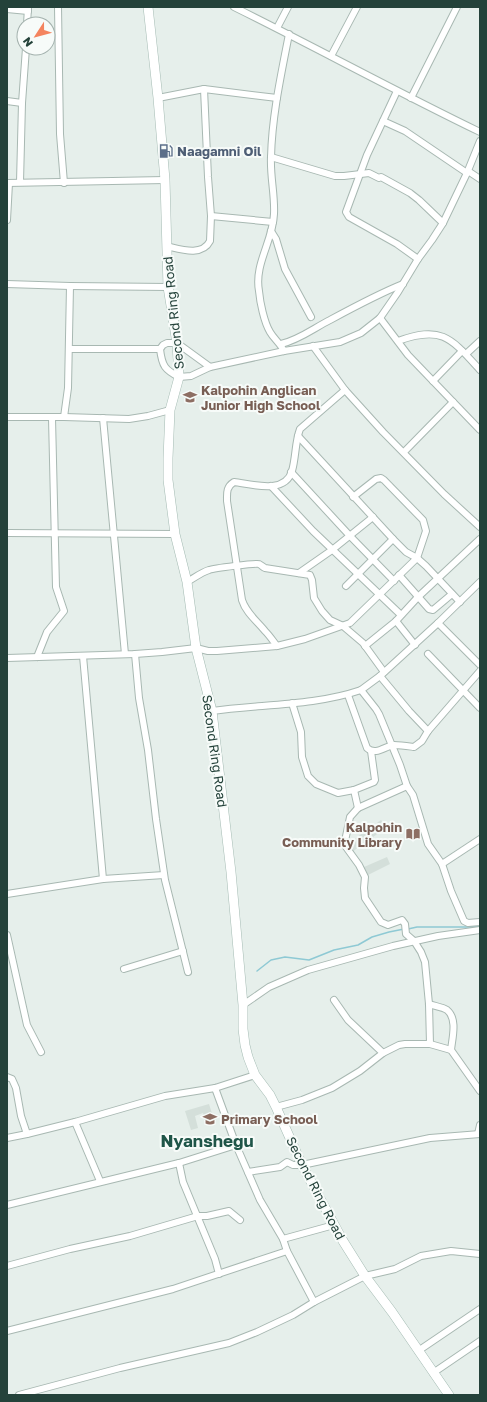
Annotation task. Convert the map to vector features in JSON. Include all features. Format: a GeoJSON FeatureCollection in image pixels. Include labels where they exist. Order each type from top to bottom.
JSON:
{"type":"FeatureCollection","features":[{"type":"Feature","properties":{"kind":"street"},"geometry":{"type":"LineString","coordinates":[[58,7],[60,134],[64,183]]}},
{"type":"Feature","properties":{"kind":"street","name":"Second Ring Road"},"geometry":{"type":"LineString","coordinates":[[148,7],[165,180],[168,287],[177,343],[179,378],[170,410],[168,480],[175,534],[187,582],[196,648],[212,711],[231,872],[243,1005],[245,1045],[248,1058],[255,1074],[270,1095],[302,1165],[334,1225],[365,1276],[392,1312],[449,1395]]}},
{"type":"Feature","properties":{"kind":"street"},"geometry":{"type":"LineString","coordinates":[[234,7],[480,132]]}},
{"type":"Feature","properties":{"kind":"street"},"geometry":{"type":"LineString","coordinates":[[277,28],[288,7]]}},
{"type":"Feature","properties":{"kind":"street"},"geometry":{"type":"LineString","coordinates":[[332,56],[357,7]]}},
{"type":"Feature","properties":{"kind":"street"},"geometry":{"type":"LineString","coordinates":[[411,98],[457,7]]}},
{"type":"Feature","properties":{"kind":"street"},"geometry":{"type":"LineString","coordinates":[[7,9],[28,9]]}},
{"type":"Feature","properties":{"kind":"street"},"geometry":{"type":"LineString","coordinates":[[284,351],[281,344],[266,324],[258,290],[259,270],[272,231],[274,202],[271,157],[276,98],[288,34]]}},
{"type":"Feature","properties":{"kind":"street"},"geometry":{"type":"LineString","coordinates":[[20,182],[22,103],[25,56]]}},
{"type":"Feature","properties":{"kind":"street"},"geometry":{"type":"LineString","coordinates":[[166,246],[188,251],[203,248],[208,245],[210,241],[211,216],[204,88]]}},
{"type":"Feature","properties":{"kind":"street"},"geometry":{"type":"LineString","coordinates":[[158,98],[204,88],[276,98]]}},
{"type":"Feature","properties":{"kind":"street"},"geometry":{"type":"LineString","coordinates":[[397,91],[359,175],[346,212],[347,215],[397,244],[418,259]]}},
{"type":"Feature","properties":{"kind":"street"},"geometry":{"type":"LineString","coordinates":[[7,101],[22,103]]}},
{"type":"Feature","properties":{"kind":"street"},"geometry":{"type":"LineString","coordinates":[[383,121],[405,131],[480,179]]}},
{"type":"Feature","properties":{"kind":"street"},"geometry":{"type":"LineString","coordinates":[[210,367],[177,343],[168,343],[163,345],[160,349],[161,359],[165,368],[179,378],[191,376],[210,367],[284,351],[340,342],[361,333],[380,318],[443,223],[480,141]]}},
{"type":"Feature","properties":{"kind":"street"},"geometry":{"type":"LineString","coordinates":[[271,157],[335,176],[369,173],[379,178],[381,177],[419,200],[443,223]]}},
{"type":"Feature","properties":{"kind":"street"},"geometry":{"type":"LineString","coordinates":[[7,220],[8,183],[165,180]]}},
{"type":"Feature","properties":{"kind":"street"},"geometry":{"type":"LineString","coordinates":[[211,216],[273,222]]}},
{"type":"Feature","properties":{"kind":"street"},"geometry":{"type":"LineString","coordinates":[[272,231],[285,269],[311,317]]}},
{"type":"Feature","properties":{"kind":"street"},"geometry":{"type":"LineString","coordinates":[[7,284],[168,287]]}},
{"type":"Feature","properties":{"kind":"street"},"geometry":{"type":"LineString","coordinates":[[281,344],[287,343],[306,334],[329,320],[387,290],[403,284]]}},
{"type":"Feature","properties":{"kind":"street"},"geometry":{"type":"LineString","coordinates":[[64,417],[68,388],[70,286]]}},
{"type":"Feature","properties":{"kind":"street"},"geometry":{"type":"LineString","coordinates":[[380,318],[433,381],[480,428]]}},
{"type":"Feature","properties":{"kind":"street"},"geometry":{"type":"LineString","coordinates":[[398,341],[413,336],[434,334],[446,337],[480,370]]}},
{"type":"Feature","properties":{"kind":"street"},"geometry":{"type":"LineString","coordinates":[[433,381],[464,353],[480,341]]}},
{"type":"Feature","properties":{"kind":"street"},"geometry":{"type":"LineString","coordinates":[[313,346],[345,390],[444,494],[480,527]]}},
{"type":"Feature","properties":{"kind":"street"},"geometry":{"type":"LineString","coordinates":[[69,349],[160,349]]}},
{"type":"Feature","properties":{"kind":"street"},"geometry":{"type":"LineString","coordinates":[[277,646],[244,606],[236,566],[227,489],[229,485],[234,482],[271,486],[282,484],[286,481],[292,472],[300,429],[345,390]]}},
{"type":"Feature","properties":{"kind":"street"},"geometry":{"type":"LineString","coordinates":[[404,452],[453,402]]}},
{"type":"Feature","properties":{"kind":"street"},"geometry":{"type":"LineString","coordinates":[[7,417],[130,419],[170,410]]}},
{"type":"Feature","properties":{"kind":"street"},"geometry":{"type":"LineString","coordinates":[[37,657],[47,632],[64,611],[56,587],[52,418]]}},
{"type":"Feature","properties":{"kind":"street"},"geometry":{"type":"LineString","coordinates":[[103,418],[125,654]]}},
{"type":"Feature","properties":{"kind":"street"},"geometry":{"type":"LineString","coordinates":[[298,436],[393,539],[406,552],[417,558],[460,602]]}},
{"type":"Feature","properties":{"kind":"street"},"geometry":{"type":"LineString","coordinates":[[292,472],[350,536],[394,581]]}},
{"type":"Feature","properties":{"kind":"street"},"geometry":{"type":"LineString","coordinates":[[7,658],[135,654],[196,648],[208,651],[217,651],[277,646],[305,639],[350,623],[417,558],[426,531],[423,520],[381,478],[376,479],[353,497]]}},
{"type":"Feature","properties":{"kind":"street"},"geometry":{"type":"LineString","coordinates":[[271,486],[332,550],[401,615]]}},
{"type":"Feature","properties":{"kind":"street"},"geometry":{"type":"LineString","coordinates":[[299,573],[332,550],[373,517]]}},
{"type":"Feature","properties":{"kind":"street"},"geometry":{"type":"LineString","coordinates":[[7,533],[175,534]]}},
{"type":"Feature","properties":{"kind":"street"},"geometry":{"type":"LineString","coordinates":[[346,586],[393,539]]}},
{"type":"Feature","properties":{"kind":"street"},"geometry":{"type":"LineString","coordinates":[[365,646],[396,621],[418,597],[480,539]]}},
{"type":"Feature","properties":{"kind":"street"},"geometry":{"type":"LineString","coordinates":[[187,582],[207,570],[259,564],[265,568],[310,575],[314,598],[322,611],[330,620],[343,626],[365,646],[382,674],[409,711],[428,731]]}},
{"type":"Feature","properties":{"kind":"street"},"geometry":{"type":"LineString","coordinates":[[399,575],[428,609],[433,610],[452,594]]}},
{"type":"Feature","properties":{"kind":"street"},"geometry":{"type":"LineString","coordinates":[[212,711],[292,703],[348,694],[361,690],[382,674],[480,582]]}},
{"type":"Feature","properties":{"kind":"street"},"geometry":{"type":"LineString","coordinates":[[396,621],[415,644]]}},
{"type":"Feature","properties":{"kind":"street"},"geometry":{"type":"LineString","coordinates":[[438,622],[480,665]]}},
{"type":"Feature","properties":{"kind":"street"},"geometry":{"type":"LineString","coordinates":[[135,654],[138,692],[148,750],[164,875],[188,972]]}},
{"type":"Feature","properties":{"kind":"street"},"geometry":{"type":"LineString","coordinates":[[428,654],[480,708]]}},
{"type":"Feature","properties":{"kind":"street"},"geometry":{"type":"LineString","coordinates":[[83,656],[103,879]]}},
{"type":"Feature","properties":{"kind":"street"},"geometry":{"type":"LineString","coordinates":[[371,752],[375,752],[393,745],[414,747],[422,740],[480,671]]}},
{"type":"Feature","properties":{"kind":"street"},"geometry":{"type":"LineString","coordinates":[[361,690],[376,709],[393,745],[407,786],[413,795],[428,844],[442,864],[451,891],[464,921],[468,923],[480,922]]}},
{"type":"Feature","properties":{"kind":"street"},"geometry":{"type":"LineString","coordinates":[[292,703],[301,732],[302,757],[308,776],[316,784],[338,793],[354,790],[374,782],[375,780],[371,752],[367,748],[348,694]]}},
{"type":"Feature","properties":{"kind":"street"},"geometry":{"type":"LineString","coordinates":[[407,786],[358,808],[350,817],[345,841],[346,847],[359,865],[365,877],[365,898],[381,922],[388,924],[402,920],[405,924],[406,934],[414,941],[421,952],[425,962],[429,1004],[430,1044]]}},
{"type":"Feature","properties":{"kind":"street"},"geometry":{"type":"LineString","coordinates":[[354,790],[358,808]]}},
{"type":"Feature","properties":{"kind":"street"},"geometry":{"type":"LineString","coordinates":[[442,864],[480,840]]}},
{"type":"Feature","properties":{"kind":"street"},"geometry":{"type":"LineString","coordinates":[[7,894],[103,879],[164,875]]}},
{"type":"Feature","properties":{"kind":"street"},"geometry":{"type":"LineString","coordinates":[[243,1005],[269,987],[308,970],[414,941],[480,930]]}},
{"type":"Feature","properties":{"kind":"street"},"geometry":{"type":"LineString","coordinates":[[7,935],[27,1025],[41,1052]]}},
{"type":"Feature","properties":{"kind":"street"},"geometry":{"type":"LineString","coordinates":[[124,968],[183,951]]}},
{"type":"Feature","properties":{"kind":"street"},"geometry":{"type":"LineString","coordinates":[[334,1000],[348,1020],[383,1053]]}},
{"type":"Feature","properties":{"kind":"street"},"geometry":{"type":"LineString","coordinates":[[429,1004],[447,1010],[452,1015],[454,1023],[451,1050]]}},
{"type":"Feature","properties":{"kind":"street"},"geometry":{"type":"LineString","coordinates":[[276,1107],[302,1100],[338,1085],[360,1072],[383,1053],[399,1045],[430,1044],[451,1050],[480,1091]]}},
{"type":"Feature","properties":{"kind":"street"},"geometry":{"type":"LineString","coordinates":[[7,1138],[75,1122],[165,1096],[215,1088],[255,1074]]}},
{"type":"Feature","properties":{"kind":"street"},"geometry":{"type":"LineString","coordinates":[[7,1077],[12,1079],[16,1088],[21,1116],[27,1134]]}},
{"type":"Feature","properties":{"kind":"street"},"geometry":{"type":"LineString","coordinates":[[215,1088],[236,1145],[260,1200],[283,1239],[287,1251],[314,1302]]}},
{"type":"Feature","properties":{"kind":"street"},"geometry":{"type":"LineString","coordinates":[[75,1122],[100,1181]]}},
{"type":"Feature","properties":{"kind":"street"},"geometry":{"type":"LineString","coordinates":[[248,1172],[280,1167],[287,1162],[293,1165],[302,1165],[430,1138],[479,1134],[480,1125]]}},
{"type":"Feature","properties":{"kind":"street"},"geometry":{"type":"LineString","coordinates":[[7,1205],[100,1181],[179,1163],[236,1145]]}},
{"type":"Feature","properties":{"kind":"street"},"geometry":{"type":"LineString","coordinates":[[179,1163],[183,1182],[216,1259],[219,1274]]}},
{"type":"Feature","properties":{"kind":"street"},"geometry":{"type":"LineString","coordinates":[[7,1266],[70,1249],[130,1236],[198,1216],[207,1216],[229,1211],[240,1220]]}},
{"type":"Feature","properties":{"kind":"street"},"geometry":{"type":"LineString","coordinates":[[283,1239],[334,1225]]}},
{"type":"Feature","properties":{"kind":"street"},"geometry":{"type":"LineString","coordinates":[[7,1331],[173,1289],[287,1251]]}},
{"type":"Feature","properties":{"kind":"street"},"geometry":{"type":"LineString","coordinates":[[19,1395],[126,1367],[229,1343],[277,1323],[365,1276],[395,1269],[421,1256],[443,1252],[480,1254]]}},
{"type":"Feature","properties":{"kind":"street"},"geometry":{"type":"LineString","coordinates":[[418,1351],[480,1309]]}},
{"type":"Feature","properties":{"kind":"street"},"geometry":{"type":"LineString","coordinates":[[434,1373],[480,1341]]}},
{"type":"Feature","properties":{"kind":"shaded area"},"geometry":{"type":"Polygon","coordinates":[[[381,820],[387,827],[352,852],[346,845],[381,820]]]}},
{"type":"Feature","properties":{"kind":"shaded area"},"geometry":{"type":"Polygon","coordinates":[[[387,857],[390,864],[368,875],[364,867],[387,857]]]}},
{"type":"Feature","properties":{"kind":"shaded area","name":"Primary School"},"geometry":{"type":"Polygon","coordinates":[[[209,1104],[215,1123],[207,1125],[203,1113],[195,1116],[198,1128],[191,1130],[185,1111],[209,1104]]]}},
{"type":"Feature","properties":{"kind":"waterway"},"geometry":{"type":"LineString","coordinates":[[408,929],[417,927],[480,927]]}},
{"type":"Feature","properties":{"kind":"waterway"},"geometry":{"type":"LineString","coordinates":[[257,971],[271,960],[285,957],[309,960],[334,950],[358,945],[372,937],[404,929]]}},
{"type":"Feature","properties":{"kind":"place","name":"Naagamni Oil"},"geometry":{"type":"Point","coordinates":[166,151]}},
{"type":"Feature","properties":{"kind":"place","name":"Kalpohin Anglican Junior High School"},"geometry":{"type":"Point","coordinates":[190,397]}},
{"type":"Feature","properties":{"kind":"place","name":"Kalpohin Community Library"},"geometry":{"type":"Point","coordinates":[413,834]}},
{"type":"Feature","properties":{"kind":"place","name":"Primary School"},"geometry":{"type":"Point","coordinates":[210,1119]}},
{"type":"Feature","properties":{"kind":"district","name":"Nyanshegu"},"geometry":{"type":"Point","coordinates":[207,1140]}}]}
